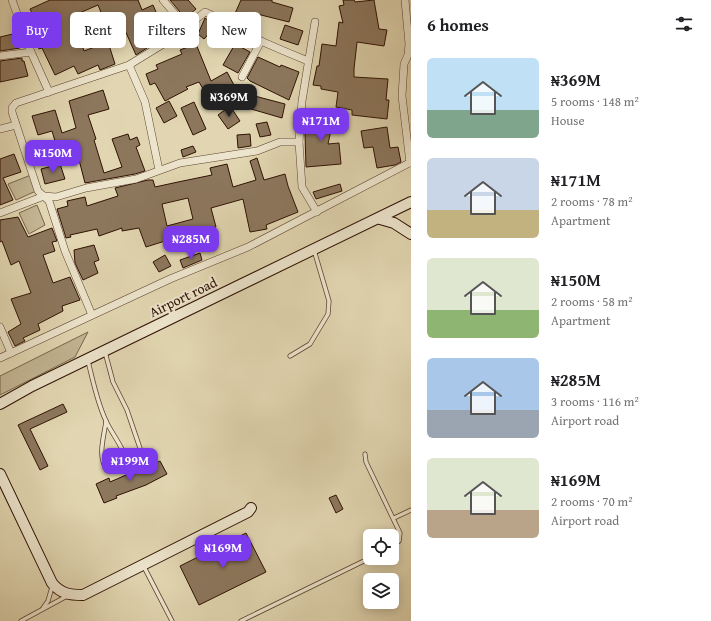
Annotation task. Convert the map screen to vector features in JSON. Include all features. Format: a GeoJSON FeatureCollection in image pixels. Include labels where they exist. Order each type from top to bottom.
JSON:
{"type":"FeatureCollection","features":[{"type":"Feature","properties":{"kind":"main road","name":"Airport road"},"geometry":{"type":"LineString","coordinates":[[0,404],[104,351],[314,249],[380,219],[411,202]]}},
{"type":"Feature","properties":{"kind":"main road"},"geometry":{"type":"LineString","coordinates":[[380,219],[394,223],[411,234]]}},
{"type":"Feature","properties":{"kind":"main road"},"geometry":{"type":"LineString","coordinates":[[0,474],[52,584],[68,595],[82,595],[248,512],[251,508]]}},
{"type":"Feature","properties":{"kind":"street"},"geometry":{"type":"LineString","coordinates":[[12,0],[31,52],[48,92]]}},
{"type":"Feature","properties":{"kind":"street"},"geometry":{"type":"LineString","coordinates":[[163,0],[173,12]]}},
{"type":"Feature","properties":{"kind":"street"},"geometry":{"type":"LineString","coordinates":[[0,358],[170,280],[248,247],[411,163],[402,96],[404,64],[408,55],[409,44],[405,0]]}},
{"type":"Feature","properties":{"kind":"street"},"geometry":{"type":"LineString","coordinates":[[315,22],[302,101],[299,142],[302,187],[317,212]]}},
{"type":"Feature","properties":{"kind":"street"},"geometry":{"type":"LineString","coordinates":[[261,42],[308,61]]}},
{"type":"Feature","properties":{"kind":"street"},"geometry":{"type":"LineString","coordinates":[[92,315],[65,251],[49,201],[38,191],[16,125],[12,108],[16,102],[130,66],[158,48]]}},
{"type":"Feature","properties":{"kind":"street"},"geometry":{"type":"LineString","coordinates":[[242,76],[258,48]]}},
{"type":"Feature","properties":{"kind":"street"},"geometry":{"type":"LineString","coordinates":[[0,56],[31,52]]}},
{"type":"Feature","properties":{"kind":"street"},"geometry":{"type":"LineString","coordinates":[[130,66],[145,102],[159,170]]}},
{"type":"Feature","properties":{"kind":"street"},"geometry":{"type":"LineString","coordinates":[[0,129],[16,125]]}},
{"type":"Feature","properties":{"kind":"street"},"geometry":{"type":"LineString","coordinates":[[0,213],[44,196],[56,197],[86,188],[136,178],[180,163],[257,150],[280,142],[299,142]]}},
{"type":"Feature","properties":{"kind":"street"},"geometry":{"type":"LineString","coordinates":[[0,328],[11,353]]}},
{"type":"Feature","properties":{"kind":"lane"},"geometry":{"type":"LineString","coordinates":[[290,356],[310,344],[328,314],[327,295],[314,249]]}},
{"type":"Feature","properties":{"kind":"lane"},"geometry":{"type":"LineString","coordinates":[[104,351],[113,382],[127,410],[143,457]]}},
{"type":"Feature","properties":{"kind":"lane"},"geometry":{"type":"LineString","coordinates":[[88,360],[96,394],[106,421],[123,448],[126,459]]}},
{"type":"Feature","properties":{"kind":"lane"},"geometry":{"type":"LineString","coordinates":[[106,421],[101,455],[102,463],[106,470]]}},
{"type":"Feature","properties":{"kind":"lane"},"geometry":{"type":"LineString","coordinates":[[365,454],[366,462],[398,529]]}},
{"type":"Feature","properties":{"kind":"lane"},"geometry":{"type":"LineString","coordinates":[[394,518],[411,510]]}},
{"type":"Feature","properties":{"kind":"lane"},"geometry":{"type":"LineString","coordinates":[[399,530],[399,541]]}},
{"type":"Feature","properties":{"kind":"lane"},"geometry":{"type":"LineString","coordinates":[[241,621],[363,561]]}},
{"type":"Feature","properties":{"kind":"lane"},"geometry":{"type":"LineString","coordinates":[[143,565],[172,621]]}},
{"type":"Feature","properties":{"kind":"lane"},"geometry":{"type":"LineString","coordinates":[[21,621],[41,609],[48,601],[52,584]]}},
{"type":"Feature","properties":{"kind":"lane"},"geometry":{"type":"LineString","coordinates":[[21,621],[68,595]]}},
{"type":"Feature","properties":{"kind":"shaded area"},"geometry":{"type":"Polygon","coordinates":[[[31,175],[36,191],[16,200],[8,184],[31,175]]]}},
{"type":"Feature","properties":{"kind":"shaded area"},"geometry":{"type":"Polygon","coordinates":[[[37,205],[45,225],[29,234],[19,213],[37,205]]]}},
{"type":"Feature","properties":{"kind":"shaded area"},"geometry":{"type":"Polygon","coordinates":[[[88,332],[75,357],[0,395],[0,376],[88,332]]]}},
{"type":"Feature","properties":{"kind":"building"},"geometry":{"type":"Polygon","coordinates":[[[50,0],[138,0],[142,10],[153,5],[156,12],[134,12],[134,48],[147,48],[136,55],[126,33],[126,12],[101,12],[98,5],[82,12],[70,12],[70,48],[83,48],[84,51],[92,48],[110,48],[115,64],[100,70],[98,65],[78,74],[74,66],[55,75],[42,48],[62,48],[62,12],[31,12],[30,9],[50,0]]]}},
{"type":"Feature","properties":{"kind":"building"},"geometry":{"type":"Polygon","coordinates":[[[170,0],[188,0],[196,9],[192,12],[180,12],[170,0]]]}},
{"type":"Feature","properties":{"kind":"building"},"geometry":{"type":"Polygon","coordinates":[[[241,0],[272,0],[272,2],[293,8],[289,22],[261,15],[261,12],[236,12],[241,0]]]}},
{"type":"Feature","properties":{"kind":"building"},"geometry":{"type":"Polygon","coordinates":[[[343,0],[354,0],[355,2],[374,0],[379,29],[387,30],[384,46],[357,42],[354,77],[388,79],[386,100],[389,100],[387,119],[352,115],[352,110],[336,107],[338,92],[321,89],[321,86],[313,85],[317,66],[319,66],[322,44],[336,46],[339,22],[343,23],[339,6],[344,5],[343,0]]]}},
{"type":"Feature","properties":{"kind":"building"},"geometry":{"type":"Polygon","coordinates":[[[205,18],[207,19],[207,36],[204,39],[199,35],[205,18]]]}},
{"type":"Feature","properties":{"kind":"building"},"geometry":{"type":"Polygon","coordinates":[[[285,25],[303,31],[298,45],[280,39],[285,25]]]}},
{"type":"Feature","properties":{"kind":"building"},"geometry":{"type":"Polygon","coordinates":[[[12,34],[12,48],[20,48],[0,51],[0,37],[12,34]]]}},
{"type":"Feature","properties":{"kind":"building"},"geometry":{"type":"Polygon","coordinates":[[[185,48],[198,48],[211,81],[227,72],[234,85],[209,99],[199,82],[186,87],[188,89],[165,101],[155,83],[150,85],[146,74],[158,69],[156,65],[182,54],[180,50],[185,48]]]}},
{"type":"Feature","properties":{"kind":"building"},"geometry":{"type":"Polygon","coordinates":[[[233,48],[242,48],[250,52],[238,73],[223,65],[233,48]]]}},
{"type":"Feature","properties":{"kind":"building"},"geometry":{"type":"Polygon","coordinates":[[[258,57],[280,67],[281,65],[299,72],[289,100],[250,81],[247,78],[258,57]]]}},
{"type":"Feature","properties":{"kind":"building"},"geometry":{"type":"Polygon","coordinates":[[[22,58],[28,76],[0,82],[0,61],[22,58]]]}},
{"type":"Feature","properties":{"kind":"building"},"geometry":{"type":"Polygon","coordinates":[[[103,90],[109,109],[88,115],[96,139],[94,140],[104,173],[122,167],[112,139],[128,134],[130,140],[137,137],[140,145],[136,147],[145,171],[85,183],[78,156],[61,161],[52,131],[38,135],[32,116],[55,110],[62,133],[76,128],[69,101],[103,90]]]}},
{"type":"Feature","properties":{"kind":"building"},"geometry":{"type":"Polygon","coordinates":[[[247,94],[285,104],[282,118],[251,109],[247,94]]]}},
{"type":"Feature","properties":{"kind":"building"},"geometry":{"type":"Polygon","coordinates":[[[169,101],[177,116],[164,123],[156,108],[169,101]]]}},
{"type":"Feature","properties":{"kind":"building"},"geometry":{"type":"Polygon","coordinates":[[[194,102],[206,129],[193,135],[181,108],[194,102]]]}},
{"type":"Feature","properties":{"kind":"building"},"geometry":{"type":"Polygon","coordinates":[[[230,106],[240,121],[228,129],[218,115],[230,106]]]}},
{"type":"Feature","properties":{"kind":"building"},"geometry":{"type":"Polygon","coordinates":[[[310,112],[334,116],[328,144],[339,143],[341,164],[306,167],[305,134],[310,112]]]}},
{"type":"Feature","properties":{"kind":"building"},"geometry":{"type":"Polygon","coordinates":[[[267,122],[271,135],[260,137],[256,124],[267,122]]]}},
{"type":"Feature","properties":{"kind":"building"},"geometry":{"type":"Polygon","coordinates":[[[387,127],[390,148],[398,147],[401,162],[395,165],[377,168],[373,147],[364,148],[361,131],[387,127]]]}},
{"type":"Feature","properties":{"kind":"building"},"geometry":{"type":"Polygon","coordinates":[[[250,134],[251,146],[238,148],[237,135],[250,134]]]}},
{"type":"Feature","properties":{"kind":"building"},"geometry":{"type":"Polygon","coordinates":[[[193,146],[196,152],[183,157],[181,150],[193,146]]]}},
{"type":"Feature","properties":{"kind":"building"},"geometry":{"type":"Polygon","coordinates":[[[14,154],[21,172],[3,178],[13,200],[0,205],[0,159],[14,154]]]}},
{"type":"Feature","properties":{"kind":"building"},"geometry":{"type":"Polygon","coordinates":[[[257,158],[264,180],[285,174],[298,212],[266,225],[267,229],[250,232],[243,199],[211,208],[216,227],[199,230],[198,227],[163,237],[165,241],[146,247],[139,228],[122,231],[122,228],[99,236],[97,229],[70,235],[71,237],[66,238],[57,209],[68,206],[67,201],[85,197],[87,206],[118,196],[115,188],[148,180],[153,180],[155,187],[212,175],[210,168],[227,164],[233,187],[256,180],[250,161],[257,158]],[[188,198],[162,204],[167,226],[193,219],[188,198]]]}},
{"type":"Feature","properties":{"kind":"building"},"geometry":{"type":"Polygon","coordinates":[[[60,164],[65,179],[45,184],[41,169],[60,164]]]}},
{"type":"Feature","properties":{"kind":"building"},"geometry":{"type":"Polygon","coordinates":[[[340,184],[342,191],[316,199],[313,192],[340,184]]]}},
{"type":"Feature","properties":{"kind":"building"},"geometry":{"type":"Polygon","coordinates":[[[18,217],[28,237],[52,228],[57,241],[52,242],[55,251],[43,255],[53,283],[70,277],[80,300],[62,306],[63,311],[38,324],[40,330],[23,338],[25,341],[15,346],[8,332],[21,324],[11,299],[31,293],[19,261],[11,265],[2,241],[0,242],[0,220],[18,217]]]}},
{"type":"Feature","properties":{"kind":"building"},"geometry":{"type":"Polygon","coordinates":[[[94,245],[99,260],[94,262],[98,273],[83,280],[75,263],[74,250],[94,245]]]}},
{"type":"Feature","properties":{"kind":"building"},"geometry":{"type":"Polygon","coordinates":[[[200,253],[202,260],[183,268],[180,260],[200,253]]]}},
{"type":"Feature","properties":{"kind":"building"},"geometry":{"type":"Polygon","coordinates":[[[165,255],[171,266],[159,272],[153,262],[165,255]]]}},
{"type":"Feature","properties":{"kind":"building"},"geometry":{"type":"Polygon","coordinates":[[[63,404],[67,412],[30,429],[48,466],[40,470],[18,425],[63,404]]]}},
{"type":"Feature","properties":{"kind":"building"},"geometry":{"type":"Polygon","coordinates":[[[160,461],[167,474],[146,485],[116,496],[117,498],[104,503],[96,484],[109,478],[110,482],[133,472],[134,474],[160,461]]]}},
{"type":"Feature","properties":{"kind":"building"},"geometry":{"type":"Polygon","coordinates":[[[336,495],[343,509],[336,513],[329,498],[336,495]]]}},
{"type":"Feature","properties":{"kind":"building"},"geometry":{"type":"Polygon","coordinates":[[[246,533],[266,572],[199,605],[180,566],[246,533]]]}}]}
